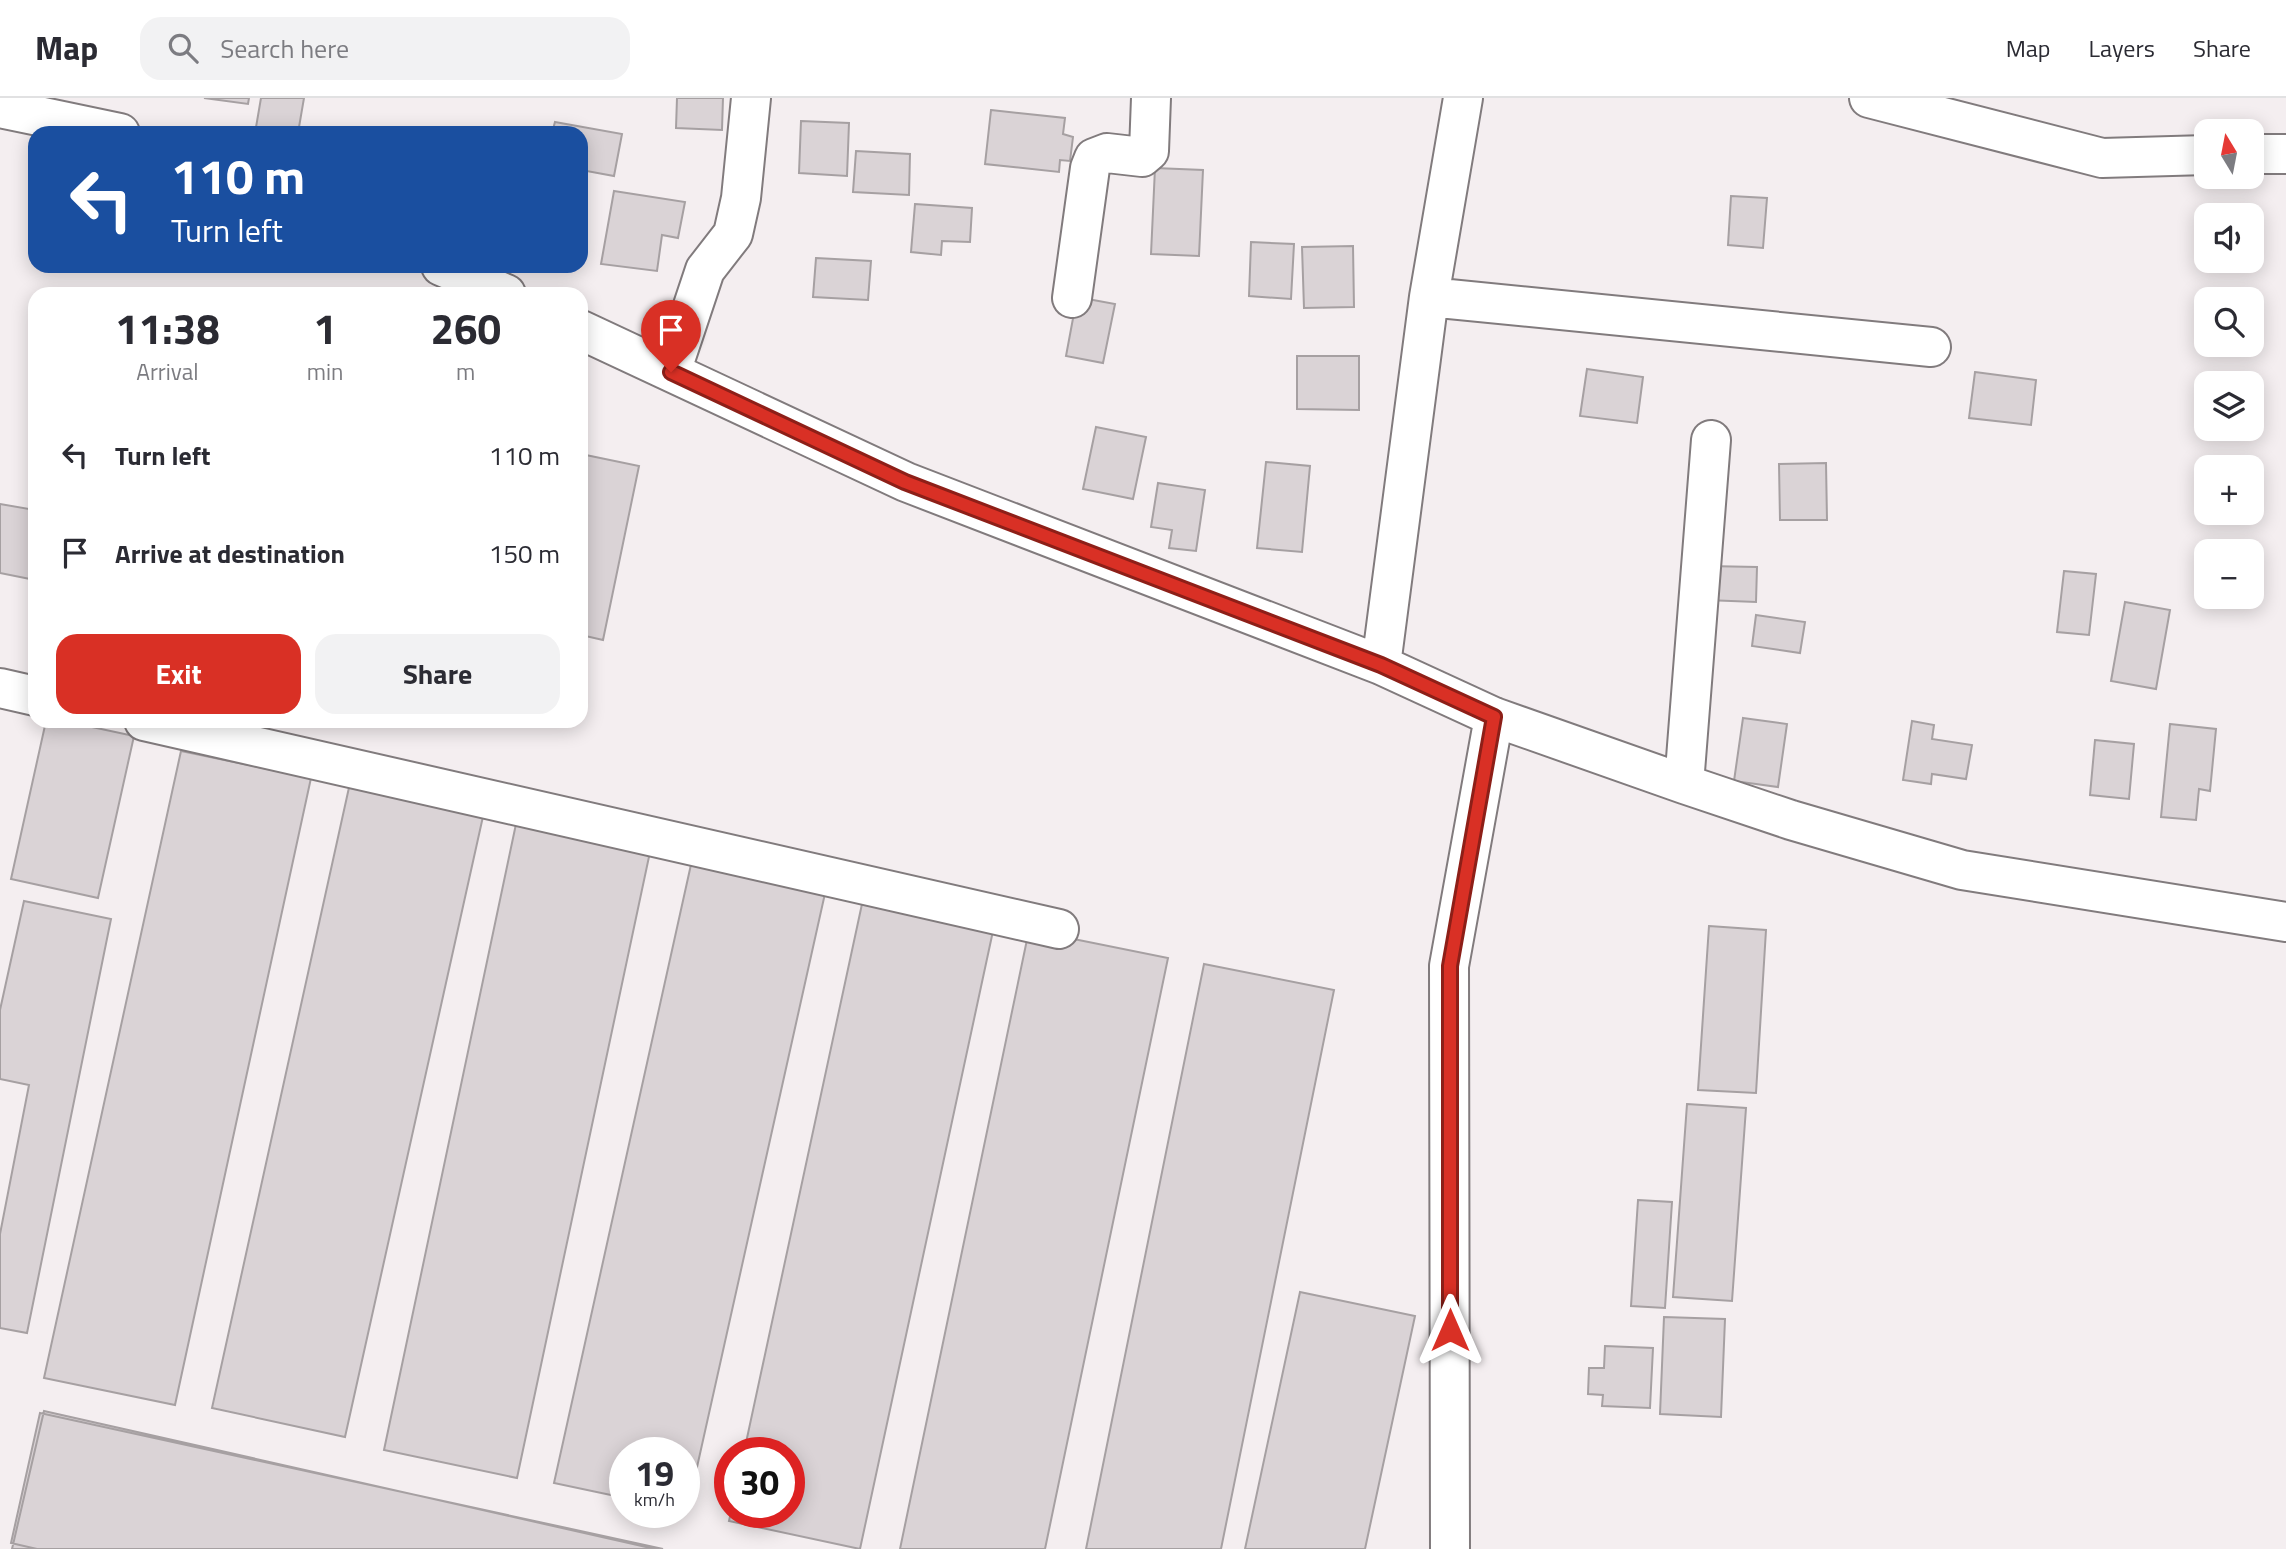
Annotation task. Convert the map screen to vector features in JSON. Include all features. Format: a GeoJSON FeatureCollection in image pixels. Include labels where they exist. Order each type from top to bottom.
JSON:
{"type":"FeatureCollection","features":[{"type":"Feature","properties":{"kind":"street"},"geometry":{"type":"LineString","coordinates":[[671,372],[705,270],[733,234],[741,198],[751,98]]}},
{"type":"Feature","properties":{"kind":"street"},"geometry":{"type":"LineString","coordinates":[[1072,298],[1090,168],[1094,158],[1107,153],[1142,157],[1149,151],[1151,98]]}},
{"type":"Feature","properties":{"kind":"street"},"geometry":{"type":"LineString","coordinates":[[1381,665],[1429,297],[1463,98]]}},
{"type":"Feature","properties":{"kind":"street"},"geometry":{"type":"LineString","coordinates":[[1869,98],[2102,158],[2194,155]]}},
{"type":"Feature","properties":{"kind":"street"},"geometry":{"type":"LineString","coordinates":[[0,108],[86,126]]}},
{"type":"Feature","properties":{"kind":"street"},"geometry":{"type":"LineString","coordinates":[[2264,154],[2286,153]]}},
{"type":"Feature","properties":{"kind":"street"},"geometry":{"type":"LineString","coordinates":[[458,273],[490,287]]}},
{"type":"Feature","properties":{"kind":"street"},"geometry":{"type":"LineString","coordinates":[[1429,297],[1931,347]]}},
{"type":"Feature","properties":{"kind":"street"},"geometry":{"type":"LineString","coordinates":[[588,333],[905,482],[1381,665],[1494,717],[1684,784],[1791,820],[1962,870],[2286,922]]}},
{"type":"Feature","properties":{"kind":"street"},"geometry":{"type":"LineString","coordinates":[[1684,784],[1711,440]]}},
{"type":"Feature","properties":{"kind":"street"},"geometry":{"type":"LineString","coordinates":[[0,688],[28,694]]}},
{"type":"Feature","properties":{"kind":"street"},"geometry":{"type":"LineString","coordinates":[[1450,1549],[1450,966],[1494,717]]}},
{"type":"Feature","properties":{"kind":"street"},"geometry":{"type":"LineString","coordinates":[[175,728],[1059,929]]}},
{"type":"Feature","properties":{"kind":"building"},"geometry":{"type":"Polygon","coordinates":[[[204,98],[249,98],[248,104],[204,98]]]}},
{"type":"Feature","properties":{"kind":"building"},"geometry":{"type":"Polygon","coordinates":[[[261,98],[304,98],[299,126],[256,126],[261,98]]]}},
{"type":"Feature","properties":{"kind":"building"},"geometry":{"type":"Polygon","coordinates":[[[677,98],[723,98],[722,130],[676,128],[677,98]]]}},
{"type":"Feature","properties":{"kind":"building"},"geometry":{"type":"Polygon","coordinates":[[[991,110],[1065,118],[1063,134],[1073,137],[1070,161],[1060,160],[1059,172],[985,164],[991,110]]]}},
{"type":"Feature","properties":{"kind":"building"},"geometry":{"type":"Polygon","coordinates":[[[801,121],[849,123],[847,176],[799,173],[801,121]]]}},
{"type":"Feature","properties":{"kind":"building"},"geometry":{"type":"Polygon","coordinates":[[[555,122],[577,126],[554,126],[555,122]]]}},
{"type":"Feature","properties":{"kind":"building"},"geometry":{"type":"Polygon","coordinates":[[[588,128],[622,134],[614,176],[588,171],[588,128]]]}},
{"type":"Feature","properties":{"kind":"building"},"geometry":{"type":"Polygon","coordinates":[[[856,151],[910,154],[909,195],[853,192],[856,151]]]}},
{"type":"Feature","properties":{"kind":"building"},"geometry":{"type":"Polygon","coordinates":[[[1155,168],[1203,170],[1199,256],[1151,254],[1155,168]]]}},
{"type":"Feature","properties":{"kind":"building"},"geometry":{"type":"Polygon","coordinates":[[[614,191],[685,202],[678,238],[662,235],[657,271],[601,264],[614,191]]]}},
{"type":"Feature","properties":{"kind":"building"},"geometry":{"type":"Polygon","coordinates":[[[1731,196],[1767,198],[1763,248],[1728,245],[1731,196]]]}},
{"type":"Feature","properties":{"kind":"building"},"geometry":{"type":"Polygon","coordinates":[[[915,204],[972,208],[970,242],[942,241],[941,255],[911,252],[915,204]]]}},
{"type":"Feature","properties":{"kind":"building"},"geometry":{"type":"Polygon","coordinates":[[[1251,242],[1294,244],[1291,299],[1249,296],[1251,242]]]}},
{"type":"Feature","properties":{"kind":"building"},"geometry":{"type":"Polygon","coordinates":[[[1353,246],[1354,307],[1304,308],[1302,247],[1353,246]]]}},
{"type":"Feature","properties":{"kind":"building"},"geometry":{"type":"Polygon","coordinates":[[[816,258],[871,261],[868,300],[813,297],[816,258]]]}},
{"type":"Feature","properties":{"kind":"building"},"geometry":{"type":"Polygon","coordinates":[[[1077,297],[1115,304],[1103,363],[1066,356],[1077,297]]]}},
{"type":"Feature","properties":{"kind":"building"},"geometry":{"type":"Polygon","coordinates":[[[1297,356],[1359,356],[1359,410],[1297,409],[1297,356]]]}},
{"type":"Feature","properties":{"kind":"building"},"geometry":{"type":"Polygon","coordinates":[[[1587,369],[1643,377],[1637,423],[1580,416],[1587,369]]]}},
{"type":"Feature","properties":{"kind":"building"},"geometry":{"type":"Polygon","coordinates":[[[1975,372],[2036,380],[2031,425],[1969,418],[1975,372]]]}},
{"type":"Feature","properties":{"kind":"building"},"geometry":{"type":"Polygon","coordinates":[[[1096,427],[1146,437],[1133,499],[1083,489],[1096,427]]]}},
{"type":"Feature","properties":{"kind":"building"},"geometry":{"type":"Polygon","coordinates":[[[588,455],[639,466],[603,640],[588,637],[588,455]]]}},
{"type":"Feature","properties":{"kind":"building"},"geometry":{"type":"Polygon","coordinates":[[[1266,462],[1310,466],[1302,552],[1257,548],[1266,462]]]}},
{"type":"Feature","properties":{"kind":"building"},"geometry":{"type":"Polygon","coordinates":[[[1826,463],[1827,520],[1780,520],[1779,464],[1826,463]]]}},
{"type":"Feature","properties":{"kind":"building"},"geometry":{"type":"Polygon","coordinates":[[[1158,483],[1205,490],[1196,551],[1169,548],[1172,530],[1151,527],[1158,483]]]}},
{"type":"Feature","properties":{"kind":"building"},"geometry":{"type":"Polygon","coordinates":[[[0,504],[28,509],[28,579],[0,573],[0,504]]]}},
{"type":"Feature","properties":{"kind":"building"},"geometry":{"type":"Polygon","coordinates":[[[1707,566],[1757,567],[1756,602],[1706,600],[1707,566]]]}},
{"type":"Feature","properties":{"kind":"building"},"geometry":{"type":"Polygon","coordinates":[[[2064,571],[2096,574],[2089,635],[2057,632],[2064,571]]]}},
{"type":"Feature","properties":{"kind":"building"},"geometry":{"type":"Polygon","coordinates":[[[2125,602],[2170,610],[2156,689],[2111,681],[2125,602]]]}},
{"type":"Feature","properties":{"kind":"building"},"geometry":{"type":"Polygon","coordinates":[[[1756,615],[1805,622],[1800,653],[1752,646],[1756,615]]]}},
{"type":"Feature","properties":{"kind":"building"},"geometry":{"type":"Polygon","coordinates":[[[1743,718],[1787,724],[1778,787],[1734,781],[1743,718]]]}},
{"type":"Feature","properties":{"kind":"building"},"geometry":{"type":"Polygon","coordinates":[[[1912,721],[1934,725],[1932,739],[1972,745],[1966,779],[1932,774],[1931,784],[1903,780],[1912,721]]]}},
{"type":"Feature","properties":{"kind":"building"},"geometry":{"type":"Polygon","coordinates":[[[2170,724],[2216,729],[2210,791],[2199,789],[2196,820],[2161,817],[2170,724]]]}},
{"type":"Feature","properties":{"kind":"building"},"geometry":{"type":"Polygon","coordinates":[[[44,728],[97,728],[134,736],[98,898],[11,879],[44,728]]]}},
{"type":"Feature","properties":{"kind":"building"},"geometry":{"type":"Polygon","coordinates":[[[2095,740],[2134,744],[2129,799],[2090,795],[2095,740]]]}},
{"type":"Feature","properties":{"kind":"building"},"geometry":{"type":"Polygon","coordinates":[[[181,751],[311,778],[175,1405],[44,1378],[181,751]]]}},
{"type":"Feature","properties":{"kind":"building"},"geometry":{"type":"Polygon","coordinates":[[[350,783],[484,812],[345,1437],[212,1408],[350,783]]]}},
{"type":"Feature","properties":{"kind":"building"},"geometry":{"type":"Polygon","coordinates":[[[516,824],[650,852],[517,1478],[384,1450],[516,824]]]}},
{"type":"Feature","properties":{"kind":"building"},"geometry":{"type":"Polygon","coordinates":[[[692,860],[826,889],[700,1454],[700,1437],[609,1437],[609,1495],[554,1483],[692,860]]]}},
{"type":"Feature","properties":{"kind":"building"},"geometry":{"type":"Polygon","coordinates":[[[24,901],[111,919],[27,1333],[0,1328],[0,1234],[29,1085],[0,1079],[0,1010],[24,901]]]}},
{"type":"Feature","properties":{"kind":"building"},"geometry":{"type":"Polygon","coordinates":[[[862,904],[993,931],[860,1549],[762,1528],[805,1528],[805,1437],[747,1437],[862,904]]]}},
{"type":"Feature","properties":{"kind":"building"},"geometry":{"type":"Polygon","coordinates":[[[1709,926],[1766,930],[1756,1093],[1698,1090],[1709,926]]]}},
{"type":"Feature","properties":{"kind":"building"},"geometry":{"type":"Polygon","coordinates":[[[1029,930],[1168,958],[1045,1549],[900,1549],[1029,930]]]}},
{"type":"Feature","properties":{"kind":"building"},"geometry":{"type":"Polygon","coordinates":[[[1204,964],[1334,990],[1221,1549],[1086,1549],[1204,964]]]}},
{"type":"Feature","properties":{"kind":"building"},"geometry":{"type":"Polygon","coordinates":[[[1687,1104],[1746,1108],[1732,1301],[1673,1297],[1687,1104]]]}},
{"type":"Feature","properties":{"kind":"building"},"geometry":{"type":"Polygon","coordinates":[[[1638,1200],[1672,1202],[1665,1308],[1631,1306],[1638,1200]]]}},
{"type":"Feature","properties":{"kind":"building"},"geometry":{"type":"Polygon","coordinates":[[[1300,1292],[1415,1316],[1365,1549],[1245,1549],[1300,1292]]]}},
{"type":"Feature","properties":{"kind":"building"},"geometry":{"type":"Polygon","coordinates":[[[1664,1317],[1725,1319],[1721,1417],[1660,1414],[1664,1317]]]}},
{"type":"Feature","properties":{"kind":"building"},"geometry":{"type":"Polygon","coordinates":[[[1605,1346],[1653,1348],[1650,1408],[1602,1406],[1603,1395],[1588,1394],[1589,1368],[1604,1368],[1605,1346]]]}},
{"type":"Feature","properties":{"kind":"building"},"geometry":{"type":"Polygon","coordinates":[[[44,1411],[655,1549],[12,1549],[44,1411]]]}},
{"type":"Feature","properties":{"kind":"building"},"geometry":{"type":"Polygon","coordinates":[[[40,1413],[663,1549],[37,1549],[11,1543],[40,1413]]]}},
{"type":"Feature","properties":{"kind":"route"},"geometry":{"type":"LineString","coordinates":[[671,372],[905,482],[1381,665],[1494,717],[1450,966],[1450,1330]]}}]}
